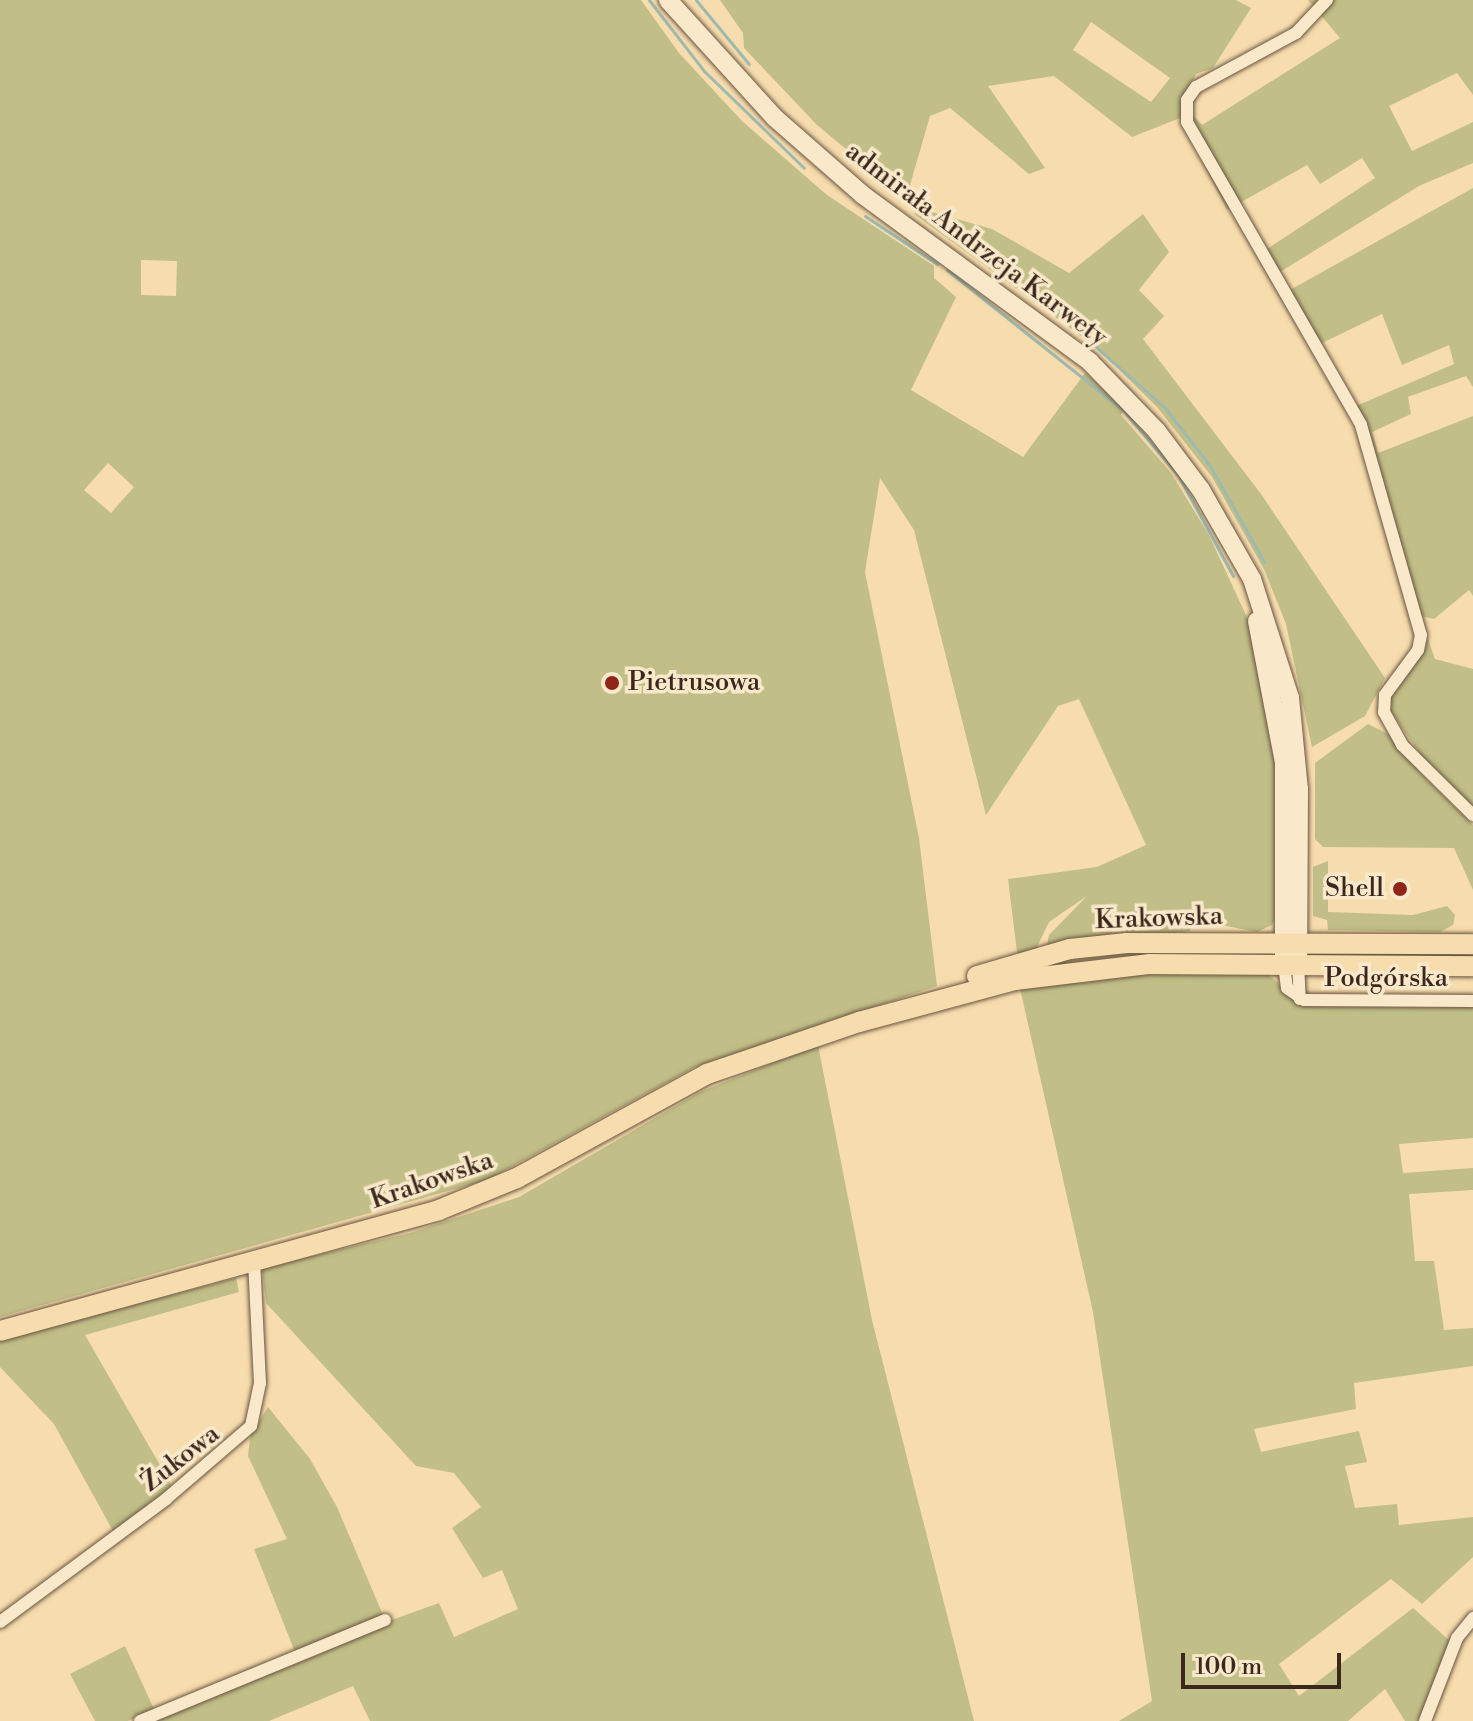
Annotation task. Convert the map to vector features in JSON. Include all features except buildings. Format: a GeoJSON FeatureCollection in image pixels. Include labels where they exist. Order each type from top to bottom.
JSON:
{"type":"FeatureCollection","features":[{"type":"Feature","properties":{"kind":"main road","name":"admirała Andrzeja Karwety"},"geometry":{"type":"LineString","coordinates":[[668,0],[731,73],[830,167],[1124,395],[1178,457],[1234,546],[1266,612],[1293,712],[1300,917],[1292,943]]}},
{"type":"Feature","properties":{"kind":"main road","name":"admirała Andrzeja Karwety"},"geometry":{"type":"LineString","coordinates":[[1234,546],[1265,650],[1284,762],[1291,964]]}},
{"type":"Feature","properties":{"kind":"main road"},"geometry":{"type":"LineString","coordinates":[[1300,917],[1332,943]]}},
{"type":"Feature","properties":{"kind":"main road","name":"Krakowska"},"geometry":{"type":"LineString","coordinates":[[0,1331],[466,1201],[677,1087],[859,1022],[940,989],[1079,947],[1473,944]]}},
{"type":"Feature","properties":{"kind":"main road","name":"Krakowska"},"geometry":{"type":"LineString","coordinates":[[859,1022],[1086,967],[1291,964],[1473,966]]}},
{"type":"Feature","properties":{"kind":"street"},"geometry":{"type":"LineString","coordinates":[[1327,0],[1296,33],[1208,77],[1191,92],[1186,108],[1207,164],[1361,425],[1421,635],[1418,650],[1383,704],[1402,745],[1473,815]]}},
{"type":"Feature","properties":{"kind":"street","name":"Podgórska"},"geometry":{"type":"LineString","coordinates":[[1291,964],[1300,999],[1473,1001]]}},
{"type":"Feature","properties":{"kind":"street","name":"Żukowa"},"geometry":{"type":"LineString","coordinates":[[0,1622],[166,1499],[251,1426],[260,1383],[254,1262]]}},
{"type":"Feature","properties":{"kind":"street"},"geometry":{"type":"LineString","coordinates":[[1425,1721],[1457,1638],[1473,1618]]}},
{"type":"Feature","properties":{"kind":"street"},"geometry":{"type":"LineString","coordinates":[[140,1721],[385,1620]]}},
{"type":"Feature","properties":{"kind":"shaded area"},"geometry":{"type":"Polygon","coordinates":[[[0,0],[641,0],[679,53],[742,121],[827,195],[934,266],[934,278],[956,297],[911,390],[1023,457],[1085,373],[1125,408],[1121,415],[1171,473],[1209,535],[1257,639],[1276,761],[1278,910],[1272,925],[1257,932],[1191,919],[1190,931],[1046,949],[1049,935],[1087,896],[1049,922],[1035,951],[1018,960],[1008,879],[1097,867],[1146,845],[1079,699],[1058,706],[986,815],[914,530],[880,478],[865,572],[919,838],[937,986],[695,1067],[487,1180],[0,1317],[0,0]],[[141,260],[141,295],[176,296],[177,261],[141,260]],[[108,463],[84,490],[111,513],[134,487],[108,463]]]}},
{"type":"Feature","properties":{"kind":"shaded area"},"geometry":{"type":"Polygon","coordinates":[[[720,0],[1236,0],[1251,8],[1213,68],[1196,74],[1182,103],[1202,125],[1340,38],[1308,0],[1473,0],[1473,95],[1457,73],[1389,106],[1412,151],[1473,122],[1473,163],[1419,186],[1280,272],[1267,249],[1375,178],[1362,158],[1320,184],[1307,165],[1227,210],[1180,118],[1132,137],[1054,76],[988,86],[1045,168],[1029,174],[950,108],[930,116],[906,199],[817,125],[744,48],[743,33],[720,0]],[[1091,22],[1073,50],[1151,102],[1170,78],[1091,22]]]}},
{"type":"Feature","properties":{"kind":"shaded area"},"geometry":{"type":"Polygon","coordinates":[[[1473,188],[1473,387],[1466,376],[1408,397],[1411,414],[1372,432],[1378,453],[1473,416],[1473,596],[1469,590],[1434,619],[1421,616],[1356,406],[1454,364],[1449,345],[1402,365],[1382,314],[1320,344],[1290,290],[1473,188]]]}},
{"type":"Feature","properties":{"kind":"shaded area"},"geometry":{"type":"Polygon","coordinates":[[[918,208],[992,229],[1069,273],[1143,214],[1169,252],[1139,290],[1164,316],[1143,339],[1261,494],[1385,678],[1365,716],[1312,747],[1286,624],[1264,569],[1212,477],[1157,407],[1095,346],[914,214],[918,208]]]}},
{"type":"Feature","properties":{"kind":"shaded area"},"geometry":{"type":"Polygon","coordinates":[[[1428,639],[1435,659],[1473,669],[1473,809],[1423,758],[1388,707],[1389,696],[1428,639]]]}},
{"type":"Feature","properties":{"kind":"shaded area"},"geometry":{"type":"Polygon","coordinates":[[[1368,724],[1394,737],[1421,774],[1473,825],[1473,890],[1454,848],[1323,847],[1315,839],[1315,763],[1368,724]]]}},
{"type":"Feature","properties":{"kind":"shaded area"},"geometry":{"type":"Polygon","coordinates":[[[1328,861],[1328,912],[1413,915],[1447,906],[1455,915],[1453,925],[1440,932],[1328,930],[1327,920],[1313,916],[1313,867],[1328,861]]]}},
{"type":"Feature","properties":{"kind":"shaded area"},"geometry":{"type":"Polygon","coordinates":[[[1266,972],[1302,1005],[1473,1005],[1473,1138],[1399,1144],[1403,1173],[1473,1168],[1473,1190],[1409,1194],[1415,1261],[1434,1261],[1444,1330],[1473,1328],[1473,1366],[1354,1383],[1356,1409],[1254,1429],[1261,1452],[1359,1431],[1367,1462],[1345,1466],[1355,1508],[1397,1504],[1399,1525],[1473,1517],[1473,1557],[1422,1604],[1391,1579],[1279,1664],[1299,1696],[1413,1608],[1450,1641],[1418,1721],[1405,1721],[1385,1689],[1348,1721],[1119,1721],[1152,1701],[1093,1312],[1019,984],[1101,974],[1266,972]]]}},
{"type":"Feature","properties":{"kind":"shaded area"},"geometry":{"type":"Polygon","coordinates":[[[818,1045],[872,1320],[974,1721],[370,1721],[353,1686],[269,1721],[156,1721],[295,1652],[254,1549],[287,1539],[248,1456],[250,1437],[268,1407],[310,1459],[337,1507],[386,1622],[439,1603],[454,1637],[518,1609],[502,1570],[483,1578],[452,1528],[481,1507],[454,1473],[416,1466],[266,1303],[262,1268],[410,1233],[519,1197],[700,1092],[818,1045]]]}},
{"type":"Feature","properties":{"kind":"shaded area"},"geometry":{"type":"Polygon","coordinates":[[[236,1278],[239,1292],[85,1335],[172,1486],[113,1531],[54,1424],[0,1367],[0,1340],[236,1278]]]}},
{"type":"Feature","properties":{"kind":"shaded area"},"geometry":{"type":"Polygon","coordinates":[[[125,1646],[154,1709],[128,1721],[95,1721],[70,1674],[125,1646]]]}},
{"type":"Feature","properties":{"kind":"waterway"},"geometry":{"type":"LineString","coordinates":[[649,0],[704,71],[804,168]]}},
{"type":"Feature","properties":{"kind":"waterway"},"geometry":{"type":"LineString","coordinates":[[696,0],[749,64]]}},
{"type":"Feature","properties":{"kind":"waterway"},"geometry":{"type":"LineString","coordinates":[[865,216],[937,264]]}},
{"type":"Feature","properties":{"kind":"waterway"},"geometry":{"type":"LineString","coordinates":[[942,227],[1040,298]]}},
{"type":"Feature","properties":{"kind":"waterway"},"geometry":{"type":"LineString","coordinates":[[947,270],[1124,411],[1178,475],[1233,576]]}},
{"type":"Feature","properties":{"kind":"waterway"},"geometry":{"type":"LineString","coordinates":[[1052,308],[1165,408],[1210,466],[1264,562]]}},
{"type":"Feature","properties":{"kind":"place","name":"Pietrusowa"},"geometry":{"type":"Point","coordinates":[612,683]}},
{"type":"Feature","properties":{"kind":"place","name":"Shell"},"geometry":{"type":"Point","coordinates":[1400,889]}}]}
